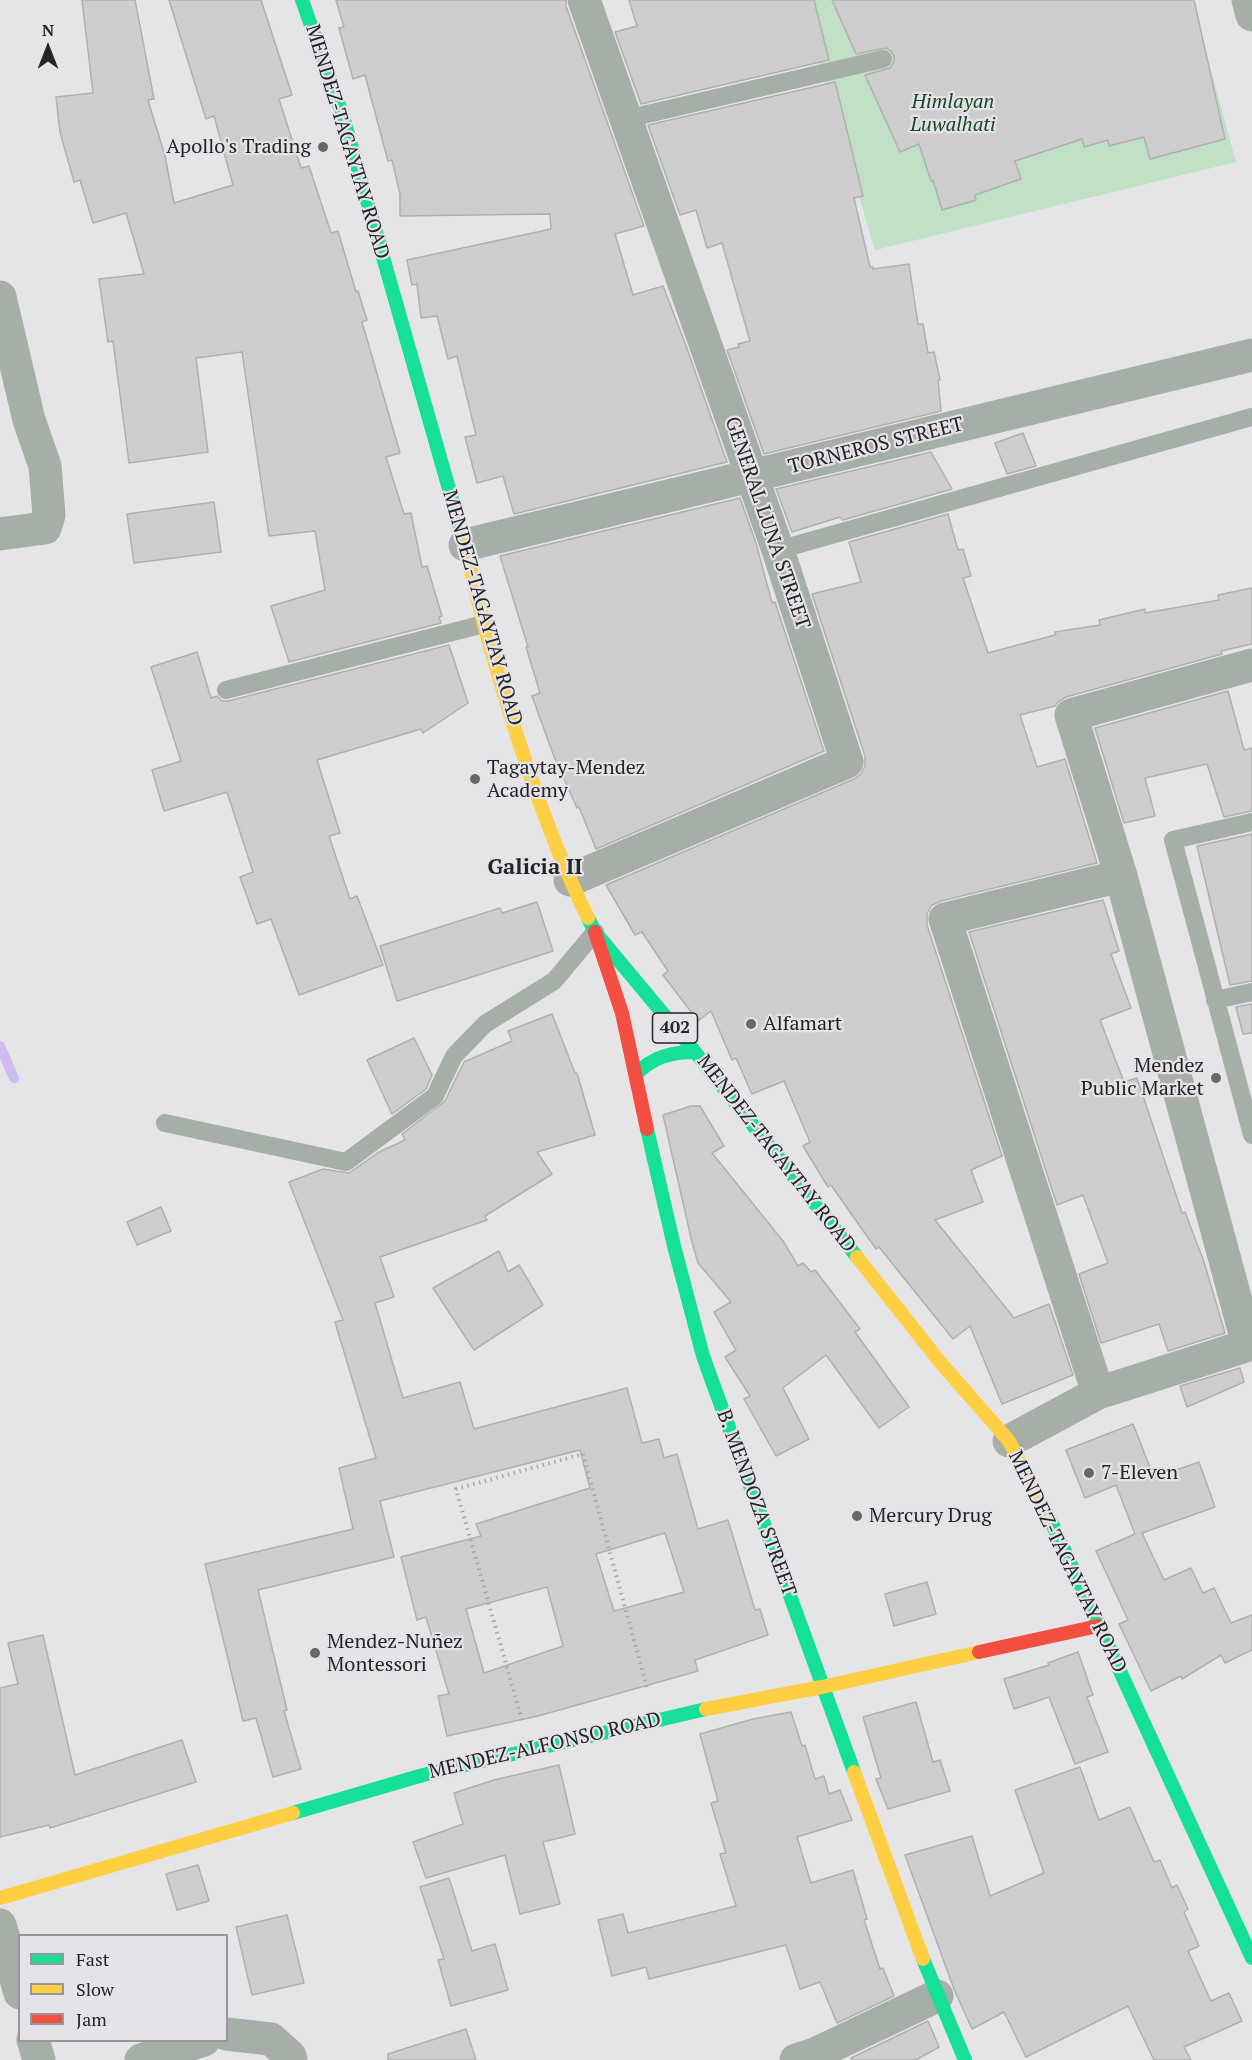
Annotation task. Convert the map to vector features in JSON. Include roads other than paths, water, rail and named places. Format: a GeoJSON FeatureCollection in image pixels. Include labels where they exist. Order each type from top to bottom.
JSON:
{"type":"FeatureCollection","features":[{"type":"Feature","properties":{"kind":"main road","name":"MENDEZ-TAGAYTAY ROAD"},"geometry":{"type":"LineString","coordinates":[[302,0],[342,113],[465,545],[484,624],[536,792],[570,880],[595,932],[695,1052],[940,1362],[1009,1441],[1047,1513],[1252,1958]]}},
{"type":"Feature","properties":{"kind":"main road","name":"B. MENDOZA STREET"},"geometry":{"type":"LineString","coordinates":[[595,932],[622,1013],[674,1246],[703,1356],[822,1687],[938,1996],[965,2060]]}},
{"type":"Feature","properties":{"kind":"main road"},"geometry":{"type":"LineString","coordinates":[[636,1074],[644,1066],[663,1055],[695,1052]]}},
{"type":"Feature","properties":{"kind":"main road","name":"MENDEZ-ALFONSO ROAD"},"geometry":{"type":"LineString","coordinates":[[0,1898],[423,1775],[656,1720],[822,1687],[1098,1626]]}},
{"type":"Feature","properties":{"kind":"street","name":"GENERAL LUNA STREET"},"geometry":{"type":"LineString","coordinates":[[570,880],[847,762],[778,550],[584,0]]}},
{"type":"Feature","properties":{"kind":"street"},"geometry":{"type":"LineString","coordinates":[[1248,0],[1252,15]]}},
{"type":"Feature","properties":{"kind":"street"},"geometry":{"type":"LineString","coordinates":[[0,297],[14,422],[45,466],[49,514],[45,528],[0,534]]}},
{"type":"Feature","properties":{"kind":"street","name":"TORNEROS STREET"},"geometry":{"type":"LineString","coordinates":[[465,545],[1252,355]]}},
{"type":"Feature","properties":{"kind":"street"},"geometry":{"type":"LineString","coordinates":[[1009,1441],[1098,1393],[1250,1344],[1120,876],[1071,715],[1252,665]]}},
{"type":"Feature","properties":{"kind":"street"},"geometry":{"type":"LineString","coordinates":[[1098,1393],[945,919],[1120,876]]}},
{"type":"Feature","properties":{"kind":"street"},"geometry":{"type":"LineString","coordinates":[[0,1925],[18,1986]]}},
{"type":"Feature","properties":{"kind":"street"},"geometry":{"type":"LineString","coordinates":[[796,2060],[815,2054],[938,1996]]}},
{"type":"Feature","properties":{"kind":"street"},"geometry":{"type":"LineString","coordinates":[[228,2034],[271,2039],[290,2056],[291,2060]]}},
{"type":"Feature","properties":{"kind":"street"},"geometry":{"type":"LineString","coordinates":[[34,2042],[39,2060]]}},
{"type":"Feature","properties":{"kind":"street"},"geometry":{"type":"LineString","coordinates":[[141,2060],[198,2042]]}},
{"type":"Feature","properties":{"kind":"lane"},"geometry":{"type":"LineString","coordinates":[[626,119],[882,58]]}},
{"type":"Feature","properties":{"kind":"lane"},"geometry":{"type":"LineString","coordinates":[[778,550],[1252,417]]}},
{"type":"Feature","properties":{"kind":"lane"},"geometry":{"type":"LineString","coordinates":[[226,690],[484,624]]}},
{"type":"Feature","properties":{"kind":"lane"},"geometry":{"type":"LineString","coordinates":[[1252,822],[1173,840],[1252,1135]]}},
{"type":"Feature","properties":{"kind":"lane"},"geometry":{"type":"LineString","coordinates":[[165,1123],[346,1162],[435,1096],[454,1056],[485,1024],[554,981],[595,932]]}},
{"type":"Feature","properties":{"kind":"lane"},"geometry":{"type":"LineString","coordinates":[[1215,1000],[1252,992]]}},
{"type":"Feature","properties":{"kind":"waterway"},"geometry":{"type":"LineString","coordinates":[[0,1046],[14,1078]]}},
{"type":"Feature","properties":{"kind":"place","name":"Apollo's Trading"},"geometry":{"type":"Point","coordinates":[323,147]}},
{"type":"Feature","properties":{"kind":"place","name":"Tagaytay-Mendez Academy"},"geometry":{"type":"Point","coordinates":[475,779]}},
{"type":"Feature","properties":{"kind":"place","name":"Alfamart"},"geometry":{"type":"Point","coordinates":[751,1024]}},
{"type":"Feature","properties":{"kind":"place","name":"Mendez Public Market"},"geometry":{"type":"Point","coordinates":[1216,1078]}},
{"type":"Feature","properties":{"kind":"place","name":"7-Eleven"},"geometry":{"type":"Point","coordinates":[1089,1473]}},
{"type":"Feature","properties":{"kind":"place","name":"Mercury Drug"},"geometry":{"type":"Point","coordinates":[857,1516]}},
{"type":"Feature","properties":{"kind":"place","name":"Mendez-Nuñez Montessori"},"geometry":{"type":"Point","coordinates":[315,1653]}},
{"type":"Feature","properties":{"kind":"district","name":"Galicia II"},"geometry":{"type":"Point","coordinates":[535,868]}},
{"type":"Feature","properties":{"kind":"park label","name":"Himlayan Luwalhati"},"geometry":{"type":"Point","coordinates":[953,114]}}]}
